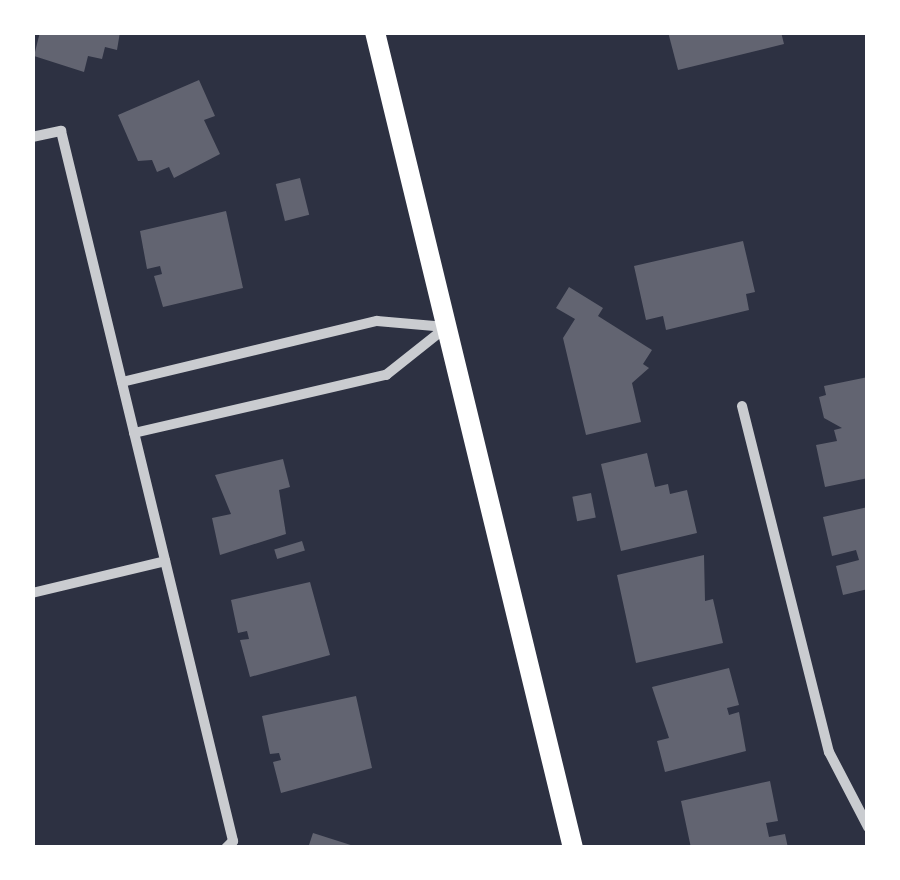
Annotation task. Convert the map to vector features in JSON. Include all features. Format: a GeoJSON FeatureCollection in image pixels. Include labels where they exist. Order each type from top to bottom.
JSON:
{"type":"FeatureCollection","features":[{"type":"Feature","properties":{"kind":"main road"},"geometry":{"type":"LineString","coordinates":[[375,32],[573,848]]}},
{"type":"Feature","properties":{"kind":"street"},"geometry":{"type":"LineString","coordinates":[[32,138],[61,131],[229,844]]}},
{"type":"Feature","properties":{"kind":"street"},"geometry":{"type":"LineString","coordinates":[[122,382],[377,322],[447,327]]}},
{"type":"Feature","properties":{"kind":"street"},"geometry":{"type":"LineString","coordinates":[[134,433],[386,374],[447,327]]}},
{"type":"Feature","properties":{"kind":"street"},"geometry":{"type":"LineString","coordinates":[[742,406],[829,752],[868,826]]}},
{"type":"Feature","properties":{"kind":"street"},"geometry":{"type":"LineString","coordinates":[[32,592],[165,561]]}},
{"type":"Feature","properties":{"kind":"building"},"geometry":{"type":"Polygon","coordinates":[[[40,32],[120,32],[117,50],[105,47],[102,59],[88,56],[84,72],[34,56],[40,32]]]}},
{"type":"Feature","properties":{"kind":"building"},"geometry":{"type":"Polygon","coordinates":[[[668,32],[781,32],[784,44],[678,70],[668,32]]]}},
{"type":"Feature","properties":{"kind":"building"},"geometry":{"type":"Polygon","coordinates":[[[199,80],[215,116],[204,120],[220,154],[174,178],[169,167],[157,172],[152,160],[138,161],[118,115],[199,80]]]}},
{"type":"Feature","properties":{"kind":"building"},"geometry":{"type":"Polygon","coordinates":[[[300,178],[309,215],[285,221],[276,184],[300,178]]]}},
{"type":"Feature","properties":{"kind":"building"},"geometry":{"type":"Polygon","coordinates":[[[226,211],[243,288],[163,307],[154,276],[162,274],[160,266],[147,269],[140,231],[226,211]]]}},
{"type":"Feature","properties":{"kind":"building"},"geometry":{"type":"Polygon","coordinates":[[[743,241],[755,292],[746,294],[749,310],[666,330],[663,316],[646,320],[634,266],[743,241]]]}},
{"type":"Feature","properties":{"kind":"building"},"geometry":{"type":"Polygon","coordinates":[[[569,287],[603,308],[598,316],[652,350],[643,364],[649,368],[632,383],[641,422],[586,435],[563,338],[575,319],[556,308],[569,287]]]}},
{"type":"Feature","properties":{"kind":"building"},"geometry":{"type":"Polygon","coordinates":[[[868,377],[868,478],[825,487],[816,445],[837,441],[834,430],[842,428],[824,418],[819,397],[826,395],[824,386],[868,377]]]}},
{"type":"Feature","properties":{"kind":"building"},"geometry":{"type":"Polygon","coordinates":[[[647,453],[655,487],[668,484],[670,494],[687,490],[697,533],[621,551],[601,464],[647,453]]]}},
{"type":"Feature","properties":{"kind":"building"},"geometry":{"type":"Polygon","coordinates":[[[283,459],[290,487],[279,490],[286,534],[220,555],[212,518],[231,514],[215,475],[283,459]]]}},
{"type":"Feature","properties":{"kind":"building"},"geometry":{"type":"Polygon","coordinates":[[[591,493],[596,518],[577,521],[572,497],[591,493]]]}},
{"type":"Feature","properties":{"kind":"building"},"geometry":{"type":"Polygon","coordinates":[[[868,507],[868,589],[843,595],[836,566],[859,560],[856,550],[832,556],[823,517],[868,507]]]}},
{"type":"Feature","properties":{"kind":"building"},"geometry":{"type":"Polygon","coordinates":[[[302,541],[305,551],[277,559],[274,549],[302,541]]]}},
{"type":"Feature","properties":{"kind":"building"},"geometry":{"type":"Polygon","coordinates":[[[704,555],[705,601],[713,599],[723,643],[636,663],[617,575],[704,555]]]}},
{"type":"Feature","properties":{"kind":"building"},"geometry":{"type":"Polygon","coordinates":[[[310,582],[330,655],[250,677],[240,640],[249,639],[247,631],[238,633],[231,600],[310,582]]]}},
{"type":"Feature","properties":{"kind":"building"},"geometry":{"type":"Polygon","coordinates":[[[729,668],[739,705],[727,708],[729,715],[739,712],[746,751],[665,772],[657,741],[669,738],[652,687],[729,668]]]}},
{"type":"Feature","properties":{"kind":"building"},"geometry":{"type":"Polygon","coordinates":[[[356,696],[372,768],[281,793],[273,762],[281,760],[279,753],[270,754],[262,716],[356,696]]]}},
{"type":"Feature","properties":{"kind":"building"},"geometry":{"type":"Polygon","coordinates":[[[770,781],[778,821],[766,823],[769,837],[785,834],[788,848],[691,848],[681,801],[770,781]]]}},
{"type":"Feature","properties":{"kind":"building"},"geometry":{"type":"Polygon","coordinates":[[[313,833],[357,847],[308,848],[313,833]]]}}]}
